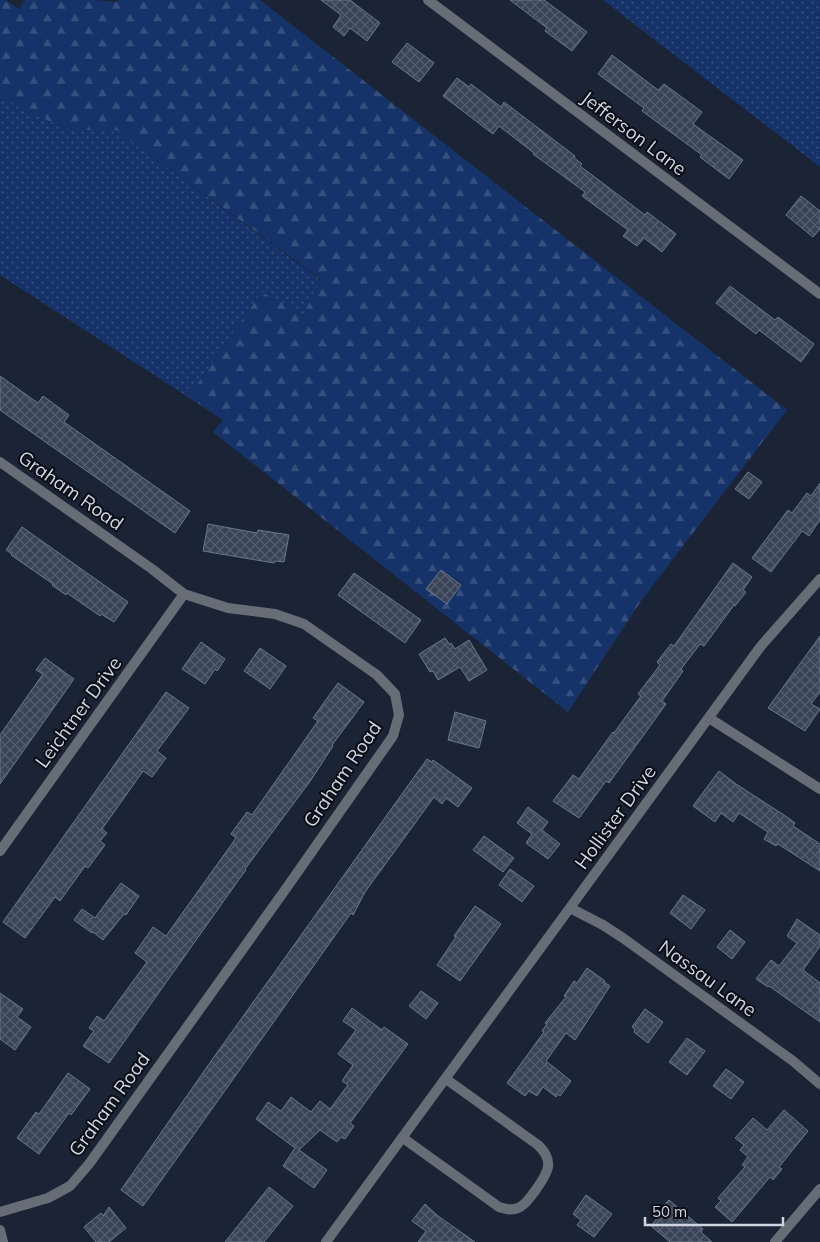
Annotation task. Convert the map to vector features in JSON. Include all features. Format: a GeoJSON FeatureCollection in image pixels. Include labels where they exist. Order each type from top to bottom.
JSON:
{"type":"FeatureCollection","features":[{"type":"Feature","properties":{"kind":"street","name":"Jefferson Lane"},"geometry":{"type":"LineString","coordinates":[[428,0],[820,294]]}},
{"type":"Feature","properties":{"kind":"street","name":"Graham Road"},"geometry":{"type":"LineString","coordinates":[[0,462],[152,569],[184,594],[228,608],[275,614],[304,624],[377,675],[395,694],[399,715],[393,736],[88,1164],[70,1186],[48,1198],[0,1212]]}},
{"type":"Feature","properties":{"kind":"street","name":"Hollister Drive"},"geometry":{"type":"LineString","coordinates":[[326,1242],[761,646],[820,579]]}},
{"type":"Feature","properties":{"kind":"street","name":"Leichtner Drive"},"geometry":{"type":"LineString","coordinates":[[0,851],[184,594]]}},
{"type":"Feature","properties":{"kind":"street"},"geometry":{"type":"LineString","coordinates":[[709,718],[820,789]]}},
{"type":"Feature","properties":{"kind":"street","name":"Nassau Lane"},"geometry":{"type":"LineString","coordinates":[[570,908],[623,938],[793,1061],[820,1084]]}},
{"type":"Feature","properties":{"kind":"street"},"geometry":{"type":"LineString","coordinates":[[402,1138],[499,1207],[512,1210],[519,1208],[533,1193],[548,1169],[548,1162],[544,1152],[446,1080]]}},
{"type":"Feature","properties":{"kind":"street"},"geometry":{"type":"LineString","coordinates":[[776,1242],[820,1189]]}},
{"type":"Feature","properties":{"kind":"street"},"geometry":{"type":"LineString","coordinates":[[0,1230],[3,1242]]}},
{"type":"Feature","properties":{"kind":"green space"},"geometry":{"type":"Polygon","coordinates":[[[0,0],[6,0],[19,9],[25,0],[95,0],[116,2],[118,0],[260,0],[787,410],[641,601],[568,712],[213,432],[223,420],[188,397],[262,292],[303,316],[321,279],[116,130],[73,130],[26,112],[0,93],[0,0]]]}},
{"type":"Feature","properties":{"kind":"green space"},"geometry":{"type":"Polygon","coordinates":[[[603,0],[820,0],[820,167],[603,0]]]}},
{"type":"Feature","properties":{"kind":"green space"},"geometry":{"type":"Polygon","coordinates":[[[0,93],[26,112],[73,130],[116,130],[321,280],[303,316],[262,292],[188,397],[0,275],[0,93]]]}},
{"type":"Feature","properties":{"kind":"building"},"geometry":{"type":"Polygon","coordinates":[[[321,0],[350,0],[380,23],[367,41],[350,28],[344,36],[333,27],[341,15],[321,0]]]}},
{"type":"Feature","properties":{"kind":"building"},"geometry":{"type":"Polygon","coordinates":[[[510,0],[544,0],[587,32],[572,51],[545,31],[547,28],[510,0]]]}},
{"type":"Feature","properties":{"kind":"building"},"geometry":{"type":"Polygon","coordinates":[[[407,43],[434,63],[419,82],[392,62],[407,43]]]}},
{"type":"Feature","properties":{"kind":"building"},"geometry":{"type":"Polygon","coordinates":[[[612,55],[658,90],[664,84],[702,112],[693,124],[743,160],[729,179],[700,157],[702,155],[642,111],[644,108],[598,74],[612,55]]]}},
{"type":"Feature","properties":{"kind":"building"},"geometry":{"type":"Polygon","coordinates":[[[457,78],[469,87],[471,84],[501,107],[504,102],[575,156],[574,158],[582,164],[580,166],[645,215],[647,212],[676,234],[662,252],[644,238],[637,246],[623,236],[628,230],[582,196],[585,192],[533,154],[499,126],[493,134],[443,96],[457,78]]]}},
{"type":"Feature","properties":{"kind":"building"},"geometry":{"type":"Polygon","coordinates":[[[801,196],[820,211],[820,229],[813,237],[786,215],[801,196]]]}},
{"type":"Feature","properties":{"kind":"building"},"geometry":{"type":"Polygon","coordinates":[[[730,286],[775,320],[778,317],[814,344],[801,362],[759,330],[756,334],[716,303],[730,286]]]}},
{"type":"Feature","properties":{"kind":"building"},"geometry":{"type":"Polygon","coordinates":[[[0,376],[38,403],[43,396],[69,415],[64,422],[190,511],[175,533],[0,410],[0,376]]]}},
{"type":"Feature","properties":{"kind":"building"},"geometry":{"type":"Polygon","coordinates":[[[748,472],[762,482],[749,499],[735,489],[748,472]]]}},
{"type":"Feature","properties":{"kind":"building"},"geometry":{"type":"Polygon","coordinates":[[[820,483],[820,520],[809,536],[802,531],[771,572],[752,558],[788,510],[792,513],[807,493],[811,496],[820,483]]]}},
{"type":"Feature","properties":{"kind":"building"},"geometry":{"type":"Polygon","coordinates":[[[208,524],[257,533],[258,530],[289,535],[284,562],[275,561],[274,563],[203,551],[208,524]]]}},
{"type":"Feature","properties":{"kind":"building"},"geometry":{"type":"Polygon","coordinates":[[[22,527],[128,602],[114,622],[101,614],[100,616],[67,593],[66,595],[6,550],[22,527]]]}},
{"type":"Feature","properties":{"kind":"building"},"geometry":{"type":"Polygon","coordinates":[[[733,563],[752,577],[743,590],[746,592],[704,646],[700,644],[681,669],[683,671],[662,701],[666,704],[609,783],[606,781],[579,818],[553,801],[573,775],[579,779],[614,733],[641,696],[638,694],[660,665],[657,662],[671,644],[674,646],[733,563]]]}},
{"type":"Feature","properties":{"kind":"building"},"geometry":{"type":"Polygon","coordinates":[[[441,570],[461,585],[447,604],[426,589],[441,570]]]}},
{"type":"Feature","properties":{"kind":"building"},"geometry":{"type":"Polygon","coordinates":[[[354,573],[421,620],[405,643],[338,595],[354,573]]]}},
{"type":"Feature","properties":{"kind":"building"},"geometry":{"type":"Polygon","coordinates":[[[820,636],[820,692],[811,704],[820,709],[805,731],[768,708],[820,636]]]}},
{"type":"Feature","properties":{"kind":"building"},"geometry":{"type":"Polygon","coordinates":[[[445,638],[455,649],[469,640],[487,670],[469,681],[460,667],[438,680],[433,671],[430,672],[419,654],[445,638]]]}},
{"type":"Feature","properties":{"kind":"building"},"geometry":{"type":"Polygon","coordinates":[[[201,642],[225,659],[217,671],[215,669],[205,684],[182,669],[201,642]]]}},
{"type":"Feature","properties":{"kind":"building"},"geometry":{"type":"Polygon","coordinates":[[[260,648],[286,666],[270,689],[244,671],[260,648]]]}},
{"type":"Feature","properties":{"kind":"building"},"geometry":{"type":"Polygon","coordinates":[[[45,658],[74,679],[0,784],[0,735],[43,674],[36,670],[45,658]]]}},
{"type":"Feature","properties":{"kind":"building"},"geometry":{"type":"Polygon","coordinates":[[[338,683],[364,702],[332,745],[311,780],[245,869],[109,1063],[83,1046],[94,1031],[89,1028],[97,1016],[104,1021],[147,962],[135,953],[153,927],[166,936],[236,838],[231,834],[247,812],[252,815],[318,721],[313,718],[338,683]]]}},
{"type":"Feature","properties":{"kind":"building"},"geometry":{"type":"Polygon","coordinates":[[[166,692],[189,708],[157,751],[166,758],[152,777],[143,771],[102,829],[107,833],[100,841],[105,845],[88,868],[85,866],[60,901],[55,897],[25,938],[3,922],[166,692]]]}},
{"type":"Feature","properties":{"kind":"building"},"geometry":{"type":"Polygon","coordinates":[[[455,712],[486,721],[479,748],[448,740],[455,712]]]}},
{"type":"Feature","properties":{"kind":"building"},"geometry":{"type":"Polygon","coordinates":[[[427,759],[432,762],[433,760],[472,788],[458,807],[446,798],[442,804],[434,797],[365,892],[353,915],[351,913],[143,1206],[121,1190],[427,759]]]}},
{"type":"Feature","properties":{"kind":"building"},"geometry":{"type":"Polygon","coordinates":[[[719,771],[787,817],[795,823],[793,826],[820,844],[820,871],[778,844],[776,846],[764,839],[768,832],[739,813],[733,822],[721,813],[715,822],[693,806],[719,771]]]}},
{"type":"Feature","properties":{"kind":"building"},"geometry":{"type":"Polygon","coordinates":[[[528,807],[548,822],[542,830],[560,844],[548,859],[526,843],[532,834],[517,823],[528,807]]]}},
{"type":"Feature","properties":{"kind":"building"},"geometry":{"type":"Polygon","coordinates":[[[484,836],[514,858],[503,872],[473,850],[484,836]]]}},
{"type":"Feature","properties":{"kind":"building"},"geometry":{"type":"Polygon","coordinates":[[[510,869],[534,886],[522,902],[499,885],[510,869]]]}},
{"type":"Feature","properties":{"kind":"building"},"geometry":{"type":"Polygon","coordinates":[[[121,883],[139,896],[126,915],[124,914],[103,940],[74,920],[82,909],[95,918],[121,883]]]}},
{"type":"Feature","properties":{"kind":"building"},"geometry":{"type":"Polygon","coordinates":[[[683,895],[705,910],[691,929],[670,913],[683,895]]]}},
{"type":"Feature","properties":{"kind":"building"},"geometry":{"type":"Polygon","coordinates":[[[475,906],[501,924],[460,981],[437,965],[475,906]]]}},
{"type":"Feature","properties":{"kind":"building"},"geometry":{"type":"Polygon","coordinates":[[[797,919],[820,935],[820,946],[803,970],[820,983],[820,1022],[756,979],[771,960],[779,966],[797,943],[787,936],[797,919]]]}},
{"type":"Feature","properties":{"kind":"building"},"geometry":{"type":"Polygon","coordinates":[[[730,930],[745,942],[732,959],[717,947],[730,930]]]}},
{"type":"Feature","properties":{"kind":"building"},"geometry":{"type":"Polygon","coordinates":[[[587,968],[610,986],[575,1040],[566,1033],[546,1061],[571,1081],[560,1096],[558,1094],[556,1097],[543,1087],[537,1096],[529,1091],[525,1096],[507,1083],[544,1032],[542,1031],[547,1024],[545,1023],[566,997],[564,996],[574,981],[577,983],[587,968]]]}},
{"type":"Feature","properties":{"kind":"building"},"geometry":{"type":"Polygon","coordinates":[[[421,991],[438,1003],[426,1019],[409,1006],[421,991]]]}},
{"type":"Feature","properties":{"kind":"building"},"geometry":{"type":"Polygon","coordinates":[[[0,993],[23,1009],[17,1017],[31,1027],[15,1050],[0,1039],[0,993]]]}},
{"type":"Feature","properties":{"kind":"building"},"geometry":{"type":"Polygon","coordinates":[[[352,1008],[382,1030],[384,1027],[408,1044],[350,1123],[354,1126],[345,1139],[341,1137],[337,1142],[320,1130],[299,1150],[327,1170],[314,1188],[283,1166],[295,1148],[256,1119],[268,1102],[281,1111],[291,1097],[311,1112],[320,1101],[330,1109],[348,1085],[342,1081],[353,1065],[338,1054],[356,1030],[343,1021],[352,1008]]]}},
{"type":"Feature","properties":{"kind":"building"},"geometry":{"type":"Polygon","coordinates":[[[645,1009],[663,1022],[648,1043],[634,1032],[635,1029],[632,1027],[645,1009]]]}},
{"type":"Feature","properties":{"kind":"building"},"geometry":{"type":"Polygon","coordinates":[[[687,1038],[705,1051],[687,1075],[669,1062],[687,1038]]]}},
{"type":"Feature","properties":{"kind":"building"},"geometry":{"type":"Polygon","coordinates":[[[726,1069],[744,1082],[731,1099],[713,1086],[726,1069]]]}},
{"type":"Feature","properties":{"kind":"building"},"geometry":{"type":"Polygon","coordinates":[[[68,1073],[90,1089],[71,1115],[69,1113],[39,1154],[17,1138],[36,1112],[39,1114],[68,1073]]]}},
{"type":"Feature","properties":{"kind":"building"},"geometry":{"type":"Polygon","coordinates":[[[784,1110],[808,1131],[779,1167],[782,1169],[773,1180],[770,1177],[732,1222],[715,1207],[721,1201],[718,1198],[745,1167],[742,1165],[748,1157],[740,1150],[744,1145],[735,1138],[753,1118],[767,1130],[784,1110]]]}},
{"type":"Feature","properties":{"kind":"building"},"geometry":{"type":"Polygon","coordinates":[[[269,1187],[293,1206],[264,1242],[225,1242],[269,1187]]]}},
{"type":"Feature","properties":{"kind":"building"},"geometry":{"type":"Polygon","coordinates":[[[586,1195],[612,1214],[594,1237],[577,1225],[581,1220],[573,1214],[586,1195]]]}},
{"type":"Feature","properties":{"kind":"building"},"geometry":{"type":"Polygon","coordinates":[[[669,1200],[703,1229],[701,1232],[712,1242],[670,1242],[651,1226],[661,1213],[659,1211],[669,1200]]]}},
{"type":"Feature","properties":{"kind":"building"},"geometry":{"type":"Polygon","coordinates":[[[425,1204],[438,1216],[475,1242],[418,1242],[426,1231],[412,1221],[425,1204]]]}},
{"type":"Feature","properties":{"kind":"building"},"geometry":{"type":"Polygon","coordinates":[[[109,1207],[126,1228],[109,1242],[96,1242],[84,1227],[101,1213],[103,1216],[109,1207]]]}}]}
